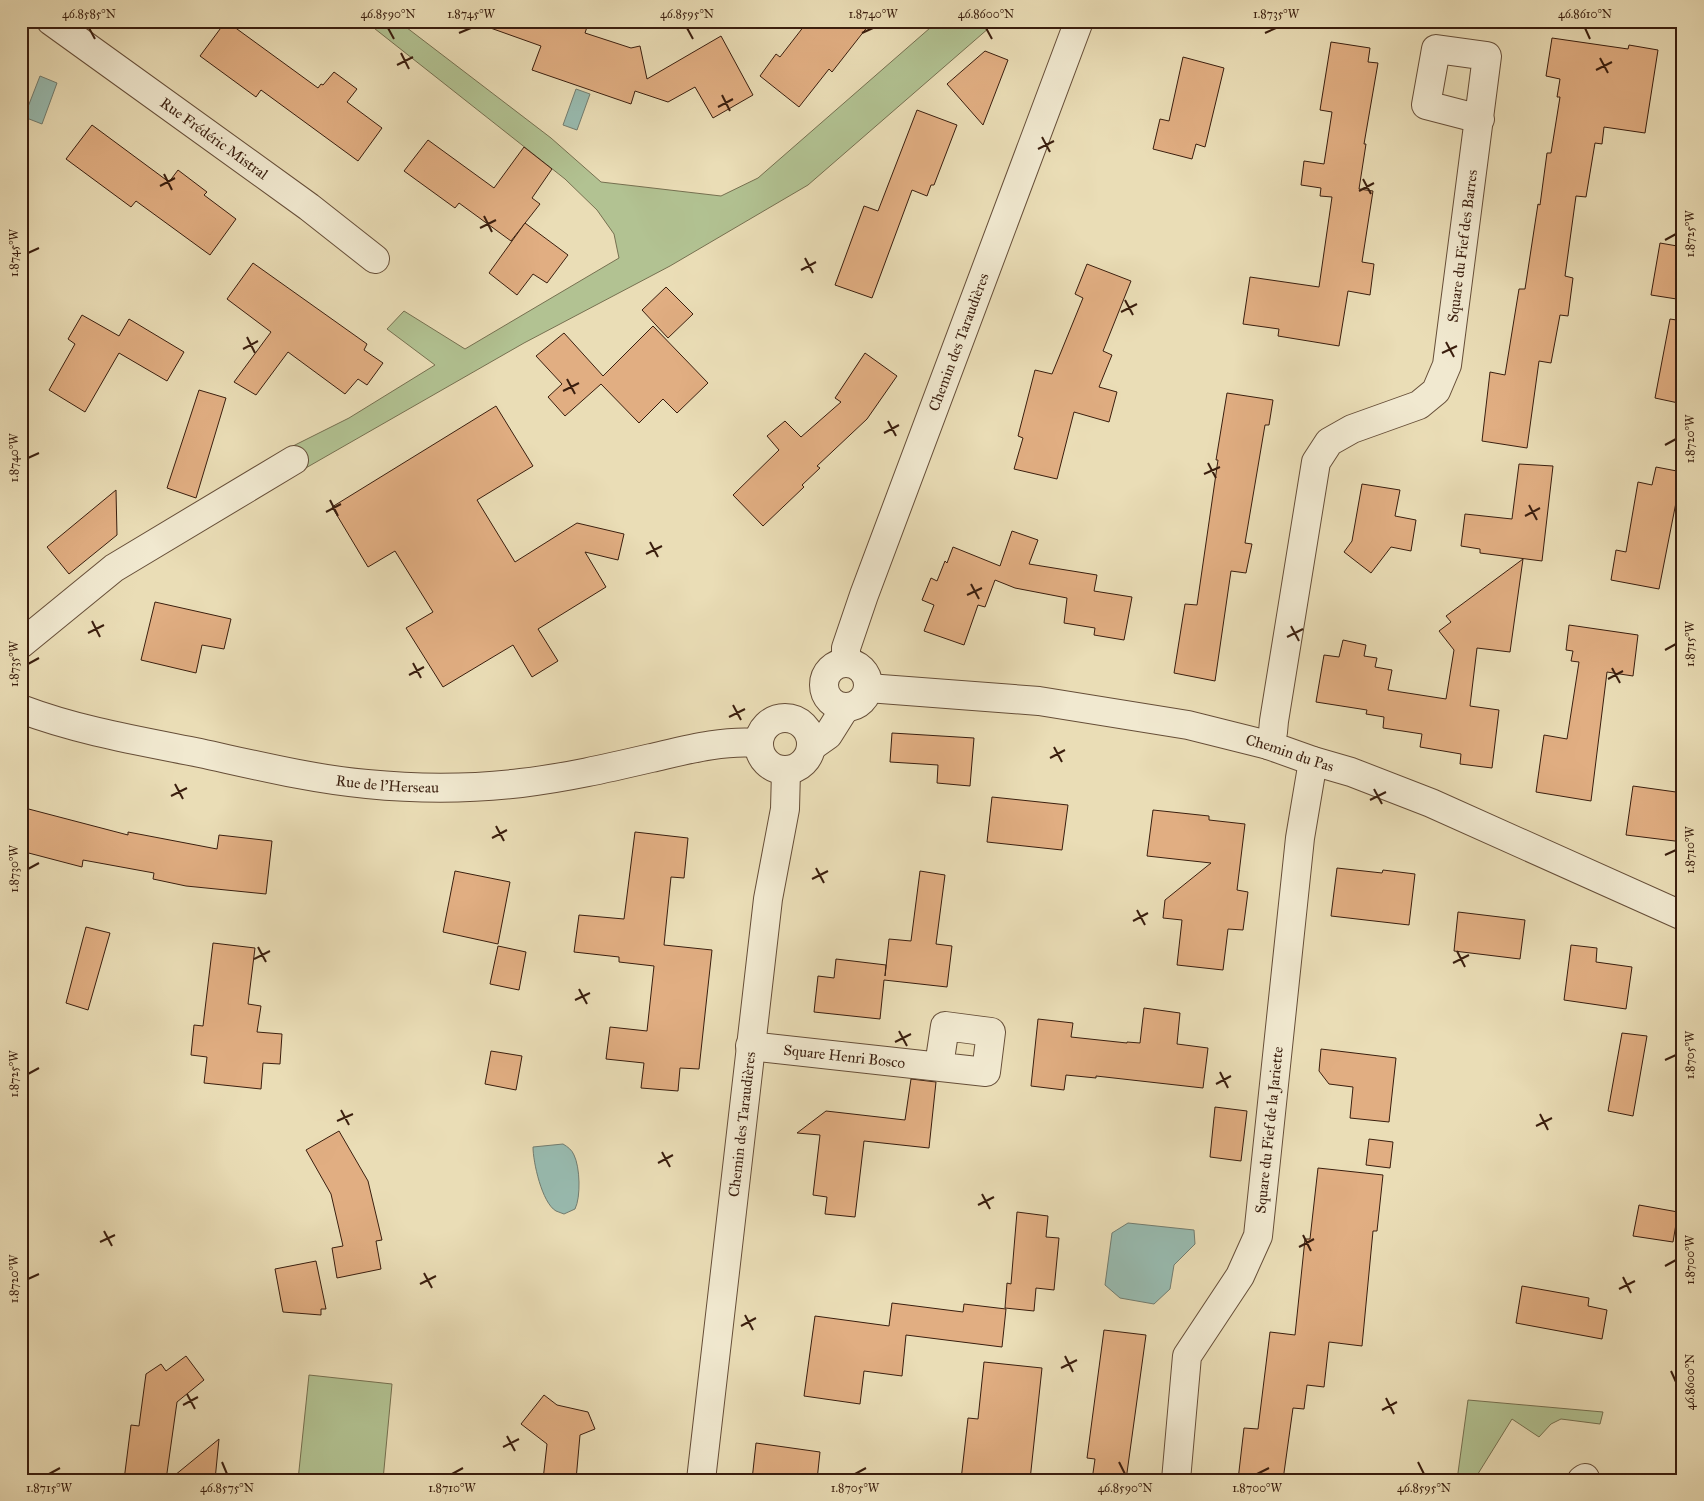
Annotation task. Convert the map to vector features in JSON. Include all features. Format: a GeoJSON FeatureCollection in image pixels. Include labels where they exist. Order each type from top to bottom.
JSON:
{"type":"FeatureCollection","features":[{"type":"Feature","properties":{"kind":"street","name":"Rue Frédéric Mistral"},"geometry":{"type":"LineString","coordinates":[[51,21],[309,207],[375,259]]}},
{"type":"Feature","properties":{"kind":"street","name":"Chemin des Taraudières"},"geometry":{"type":"LineString","coordinates":[[846,663],[846,648],[864,595],[1079,21]]}},
{"type":"Feature","properties":{"kind":"street","name":"Square du Fief des Barres"},"geometry":{"type":"LineString","coordinates":[[1268,745],[1274,732],[1274,721],[1316,462],[1329,442],[1352,429],[1419,405],[1436,391],[1447,365],[1480,119]]}},
{"type":"Feature","properties":{"kind":"street"},"geometry":{"type":"LineString","coordinates":[[21,644],[114,568],[294,460]]}},
{"type":"Feature","properties":{"kind":"street"},"geometry":{"type":"LineString","coordinates":[[793,719],[816,701],[824,691],[825,677],[828,671],[840,664],[846,663],[860,668],[868,680],[866,694],[858,704],[845,708],[838,707],[832,703],[824,691]]}},
{"type":"Feature","properties":{"kind":"street","name":"Chemin du Pas"},"geometry":{"type":"LineString","coordinates":[[868,688],[1039,701],[1188,725],[1268,745],[1351,772],[1431,803],[1683,916]]}},
{"type":"Feature","properties":{"kind":"street"},"geometry":{"type":"LineString","coordinates":[[812,747],[828,735],[845,708]]}},
{"type":"Feature","properties":{"kind":"street","name":"Rue de l'Herseau"},"geometry":{"type":"LineString","coordinates":[[21,709],[103,733],[310,776],[366,784],[409,787],[519,784],[571,776],[710,744],[758,743]]}},
{"type":"Feature","properties":{"kind":"street"},"geometry":{"type":"LineString","coordinates":[[777,719],[793,719],[807,729],[812,747],[806,761],[800,766],[786,771],[778,770],[763,760],[758,743],[764,728],[770,722],[777,719]]}},
{"type":"Feature","properties":{"kind":"street","name":"Square du Fief de la Jariette"},"geometry":{"type":"LineString","coordinates":[[1176,1480],[1187,1356],[1240,1276],[1258,1236],[1300,838],[1313,761]]}},
{"type":"Feature","properties":{"kind":"street","name":"Chemin des Taraudières"},"geometry":{"type":"LineString","coordinates":[[701,1480],[768,899],[785,810],[786,771]]}},
{"type":"Feature","properties":{"kind":"street","name":"Square Henri Bosco"},"geometry":{"type":"LineString","coordinates":[[750,1046],[940,1066]]}},
{"type":"Feature","properties":{"kind":"green space"},"geometry":{"type":"Polygon","coordinates":[[[365,21],[398,21],[551,138],[601,182],[721,196],[758,178],[938,21],[997,21],[808,185],[670,266],[524,343],[304,469],[293,446],[349,418],[435,365],[387,329],[404,311],[465,349],[619,258],[614,234],[597,210],[565,179],[365,21]]]}},
{"type":"Feature","properties":{"kind":"green space"},"geometry":{"type":"Polygon","coordinates":[[[309,1375],[392,1384],[383,1480],[298,1480],[309,1375]]]}},
{"type":"Feature","properties":{"kind":"green space"},"geometry":{"type":"Polygon","coordinates":[[[1468,1400],[1603,1412],[1600,1424],[1561,1419],[1551,1424],[1539,1437],[1512,1419],[1476,1477],[1479,1480],[1457,1480],[1468,1400]]]}},
{"type":"Feature","properties":{"kind":"water"},"geometry":{"type":"Polygon","coordinates":[[[40,76],[57,83],[42,124],[24,117],[40,76]]]}},
{"type":"Feature","properties":{"kind":"water"},"geometry":{"type":"Polygon","coordinates":[[[576,89],[590,94],[577,130],[563,125],[576,89]]]}},
{"type":"Feature","properties":{"kind":"water"},"geometry":{"type":"Polygon","coordinates":[[[563,1144],[574,1155],[578,1167],[579,1182],[575,1209],[564,1214],[556,1211],[546,1200],[537,1172],[533,1147],[563,1144]]]}},
{"type":"Feature","properties":{"kind":"water"},"geometry":{"type":"Polygon","coordinates":[[[1128,1223],[1194,1230],[1195,1244],[1174,1265],[1170,1289],[1154,1304],[1120,1298],[1105,1285],[1112,1233],[1128,1223]]]}},
{"type":"Feature","properties":{"kind":"building"},"geometry":{"type":"Polygon","coordinates":[[[226,21],[318,88],[334,72],[357,89],[347,102],[382,128],[358,161],[261,90],[256,97],[200,56],[226,21]]]}},
{"type":"Feature","properties":{"kind":"building"},"geometry":{"type":"Polygon","coordinates":[[[483,21],[589,21],[585,33],[631,48],[640,46],[647,79],[721,36],[753,95],[713,118],[695,87],[668,102],[635,91],[631,104],[532,70],[541,46],[482,25],[483,21]]]}},
{"type":"Feature","properties":{"kind":"building"},"geometry":{"type":"Polygon","coordinates":[[[808,21],[872,21],[832,72],[829,69],[799,107],[760,76],[776,54],[780,57],[808,21]]]}},
{"type":"Feature","properties":{"kind":"building"},"geometry":{"type":"Polygon","coordinates":[[[1552,38],[1628,49],[1629,45],[1658,50],[1645,133],[1604,127],[1602,144],[1595,143],[1586,197],[1576,196],[1565,276],[1573,278],[1568,316],[1560,315],[1551,363],[1539,361],[1527,448],[1482,441],[1490,372],[1505,375],[1519,289],[1525,289],[1547,153],[1551,153],[1560,97],[1557,97],[1560,79],[1546,76],[1552,38]]]}},
{"type":"Feature","properties":{"kind":"building"},"geometry":{"type":"Polygon","coordinates":[[[1331,42],[1370,48],[1368,62],[1378,63],[1364,144],[1366,144],[1359,189],[1373,191],[1362,262],[1374,264],[1370,295],[1348,291],[1339,346],[1278,336],[1279,329],[1243,324],[1250,277],[1319,287],[1332,197],[1320,196],[1321,188],[1301,185],[1304,161],[1324,164],[1332,112],[1320,110],[1331,42]]]}},
{"type":"Feature","properties":{"kind":"building"},"geometry":{"type":"Polygon","coordinates":[[[985,51],[1008,60],[983,125],[947,84],[985,51]]]}},
{"type":"Feature","properties":{"kind":"building"},"geometry":{"type":"Polygon","coordinates":[[[1183,57],[1224,68],[1205,147],[1196,144],[1192,159],[1153,149],[1160,119],[1169,121],[1183,57]]]}},
{"type":"Feature","properties":{"kind":"building"},"geometry":{"type":"Polygon","coordinates":[[[917,110],[957,125],[934,185],[931,185],[927,196],[912,190],[872,298],[835,285],[864,206],[878,211],[917,110]]]}},
{"type":"Feature","properties":{"kind":"building"},"geometry":{"type":"Polygon","coordinates":[[[92,125],[169,182],[178,170],[207,192],[204,195],[236,219],[210,255],[136,201],[131,207],[66,159],[92,125]]]}},
{"type":"Feature","properties":{"kind":"building"},"geometry":{"type":"Polygon","coordinates":[[[428,140],[494,188],[524,147],[552,169],[532,198],[540,204],[511,241],[459,203],[455,208],[404,171],[428,140]]]}},
{"type":"Feature","properties":{"kind":"building"},"geometry":{"type":"Polygon","coordinates":[[[525,223],[568,255],[547,283],[533,274],[517,295],[489,273],[525,223]]]}},
{"type":"Feature","properties":{"kind":"building"},"geometry":{"type":"Polygon","coordinates":[[[1660,243],[1683,247],[1683,300],[1651,295],[1660,243]]]}},
{"type":"Feature","properties":{"kind":"building"},"geometry":{"type":"Polygon","coordinates":[[[253,263],[367,344],[364,350],[383,363],[367,385],[358,379],[345,394],[288,352],[256,395],[234,382],[271,332],[227,299],[253,263]]]}},
{"type":"Feature","properties":{"kind":"building"},"geometry":{"type":"Polygon","coordinates":[[[1087,264],[1131,281],[1103,351],[1112,355],[1099,387],[1117,392],[1109,422],[1074,412],[1057,479],[1014,469],[1023,438],[1018,436],[1035,370],[1052,374],[1083,298],[1075,294],[1087,264]]]}},
{"type":"Feature","properties":{"kind":"building"},"geometry":{"type":"Polygon","coordinates":[[[666,287],[693,314],[668,338],[642,310],[666,287]]]}},
{"type":"Feature","properties":{"kind":"building"},"geometry":{"type":"Polygon","coordinates":[[[82,315],[119,336],[129,319],[184,352],[167,381],[119,353],[85,412],[49,390],[75,344],[68,339],[82,315]]]}},
{"type":"Feature","properties":{"kind":"building"},"geometry":{"type":"Polygon","coordinates":[[[1670,319],[1683,321],[1683,404],[1655,398],[1670,319]]]}},
{"type":"Feature","properties":{"kind":"building"},"geometry":{"type":"Polygon","coordinates":[[[653,326],[708,383],[677,413],[663,399],[639,423],[601,384],[565,416],[548,397],[562,384],[536,356],[564,333],[603,376],[653,326]]]}},
{"type":"Feature","properties":{"kind":"building"},"geometry":{"type":"Polygon","coordinates":[[[865,353],[897,376],[867,419],[817,466],[820,468],[802,485],[804,487],[763,526],[733,495],[779,450],[767,436],[785,421],[801,437],[841,402],[835,398],[865,353]]]}},
{"type":"Feature","properties":{"kind":"building"},"geometry":{"type":"Polygon","coordinates":[[[199,390],[226,398],[196,498],[167,488],[199,390]]]}},
{"type":"Feature","properties":{"kind":"building"},"geometry":{"type":"Polygon","coordinates":[[[1227,393],[1273,400],[1269,425],[1265,425],[1245,543],[1252,544],[1246,573],[1231,571],[1215,681],[1174,673],[1185,604],[1197,605],[1218,460],[1216,460],[1227,393]]]}},
{"type":"Feature","properties":{"kind":"building"},"geometry":{"type":"Polygon","coordinates":[[[496,406],[533,466],[477,500],[515,562],[577,523],[624,534],[618,560],[585,552],[606,587],[538,629],[558,661],[532,677],[513,645],[443,687],[406,628],[433,612],[395,551],[368,567],[332,507],[496,406]]]}},
{"type":"Feature","properties":{"kind":"building"},"geometry":{"type":"Polygon","coordinates":[[[1519,464],[1553,466],[1542,561],[1480,553],[1480,549],[1461,546],[1465,514],[1512,519],[1519,464]]]}},
{"type":"Feature","properties":{"kind":"building"},"geometry":{"type":"Polygon","coordinates":[[[1656,467],[1682,472],[1659,589],[1611,580],[1616,550],[1626,552],[1638,482],[1652,485],[1656,467]]]}},
{"type":"Feature","properties":{"kind":"building"},"geometry":{"type":"Polygon","coordinates":[[[1362,484],[1400,490],[1395,516],[1416,520],[1411,551],[1391,547],[1371,573],[1344,552],[1352,541],[1362,484]]]}},
{"type":"Feature","properties":{"kind":"building"},"geometry":{"type":"Polygon","coordinates":[[[116,490],[117,535],[69,574],[47,547],[116,490]]]}},
{"type":"Feature","properties":{"kind":"building"},"geometry":{"type":"Polygon","coordinates":[[[1012,531],[1038,540],[1029,564],[1097,575],[1094,591],[1132,597],[1124,640],[1094,635],[1095,628],[1064,623],[1067,598],[1015,588],[995,580],[985,607],[978,605],[964,645],[924,631],[934,605],[922,600],[931,578],[937,581],[953,547],[1000,566],[1012,531]]]}},
{"type":"Feature","properties":{"kind":"building"},"geometry":{"type":"Polygon","coordinates":[[[1523,559],[1510,652],[1477,648],[1470,706],[1499,710],[1492,768],[1460,764],[1461,754],[1420,747],[1422,734],[1383,728],[1384,717],[1366,714],[1367,710],[1316,702],[1324,655],[1339,657],[1343,640],[1366,645],[1364,656],[1377,658],[1375,667],[1392,670],[1388,690],[1446,699],[1454,650],[1439,631],[1451,622],[1446,616],[1523,559]]]}},
{"type":"Feature","properties":{"kind":"building"},"geometry":{"type":"Polygon","coordinates":[[[155,602],[231,619],[224,649],[202,645],[196,673],[141,660],[155,602]]]}},
{"type":"Feature","properties":{"kind":"building"},"geometry":{"type":"Polygon","coordinates":[[[1569,625],[1638,635],[1633,676],[1607,672],[1591,801],[1536,792],[1544,735],[1567,739],[1579,662],[1571,661],[1573,651],[1566,650],[1569,625]]]}},
{"type":"Feature","properties":{"kind":"building"},"geometry":{"type":"Polygon","coordinates":[[[892,733],[974,738],[970,786],[937,783],[938,765],[890,762],[892,733]]]}},
{"type":"Feature","properties":{"kind":"building"},"geometry":{"type":"Polygon","coordinates":[[[1633,786],[1683,793],[1683,842],[1626,835],[1633,786]]]}},
{"type":"Feature","properties":{"kind":"building"},"geometry":{"type":"Polygon","coordinates":[[[992,797],[1068,805],[1062,850],[987,842],[992,797]]]}},
{"type":"Feature","properties":{"kind":"building"},"geometry":{"type":"Polygon","coordinates":[[[21,807],[128,835],[128,832],[217,849],[219,835],[272,841],[266,894],[186,886],[153,879],[154,873],[83,860],[82,867],[21,851],[21,807]]]}},
{"type":"Feature","properties":{"kind":"building"},"geometry":{"type":"Polygon","coordinates":[[[1153,810],[1209,816],[1209,820],[1245,824],[1237,890],[1248,892],[1243,930],[1228,929],[1223,970],[1177,965],[1182,920],[1163,918],[1165,900],[1211,863],[1147,856],[1153,810]]]}},
{"type":"Feature","properties":{"kind":"building"},"geometry":{"type":"Polygon","coordinates":[[[635,832],[688,838],[684,878],[671,877],[664,945],[712,950],[699,1069],[680,1068],[678,1091],[641,1088],[644,1063],[606,1059],[610,1027],[647,1031],[654,966],[619,962],[619,957],[574,952],[579,915],[624,919],[635,832]]]}},
{"type":"Feature","properties":{"kind":"building"},"geometry":{"type":"Polygon","coordinates":[[[1337,868],[1382,873],[1383,870],[1415,874],[1409,925],[1331,916],[1337,868]]]}},
{"type":"Feature","properties":{"kind":"building"},"geometry":{"type":"Polygon","coordinates":[[[455,871],[510,882],[498,944],[443,932],[455,871]]]}},
{"type":"Feature","properties":{"kind":"building"},"geometry":{"type":"Polygon","coordinates":[[[920,871],[945,875],[936,944],[952,946],[947,987],[884,980],[880,1019],[814,1012],[818,976],[834,978],[836,959],[886,965],[885,976],[889,939],[911,941],[920,871]]]}},
{"type":"Feature","properties":{"kind":"building"},"geometry":{"type":"Polygon","coordinates":[[[1458,912],[1525,920],[1520,959],[1454,951],[1458,912]]]}},
{"type":"Feature","properties":{"kind":"building"},"geometry":{"type":"Polygon","coordinates":[[[86,927],[110,933],[88,1010],[66,1003],[86,927]]]}},
{"type":"Feature","properties":{"kind":"building"},"geometry":{"type":"Polygon","coordinates":[[[213,943],[255,948],[248,1004],[261,1006],[257,1032],[282,1034],[280,1064],[263,1063],[261,1089],[204,1083],[207,1057],[191,1055],[194,1025],[203,1026],[213,943]]]}},
{"type":"Feature","properties":{"kind":"building"},"geometry":{"type":"Polygon","coordinates":[[[1571,945],[1597,948],[1596,962],[1632,967],[1626,1009],[1564,1000],[1571,945]]]}},
{"type":"Feature","properties":{"kind":"building"},"geometry":{"type":"Polygon","coordinates":[[[498,946],[526,952],[519,990],[490,984],[498,946]]]}},
{"type":"Feature","properties":{"kind":"building"},"geometry":{"type":"Polygon","coordinates":[[[1144,1008],[1180,1013],[1177,1044],[1208,1048],[1203,1088],[1096,1076],[1096,1078],[1066,1075],[1064,1090],[1031,1086],[1038,1019],[1073,1023],[1071,1037],[1140,1043],[1144,1008]]]}},
{"type":"Feature","properties":{"kind":"building"},"geometry":{"type":"Polygon","coordinates":[[[1622,1033],[1647,1036],[1633,1116],[1608,1111],[1622,1033]]]}},
{"type":"Feature","properties":{"kind":"building"},"geometry":{"type":"Polygon","coordinates":[[[1321,1049],[1396,1058],[1389,1122],[1350,1118],[1353,1087],[1329,1084],[1319,1071],[1321,1049]]]}},
{"type":"Feature","properties":{"kind":"building"},"geometry":{"type":"Polygon","coordinates":[[[491,1051],[522,1056],[516,1090],[485,1084],[491,1051]]]}},
{"type":"Feature","properties":{"kind":"building"},"geometry":{"type":"Polygon","coordinates":[[[911,1079],[936,1082],[929,1148],[864,1141],[855,1217],[825,1214],[827,1197],[813,1195],[820,1135],[797,1133],[826,1111],[905,1120],[911,1079]]]}},
{"type":"Feature","properties":{"kind":"building"},"geometry":{"type":"Polygon","coordinates":[[[1215,1107],[1247,1111],[1241,1161],[1210,1157],[1215,1107]]]}},
{"type":"Feature","properties":{"kind":"building"},"geometry":{"type":"Polygon","coordinates":[[[339,1131],[368,1181],[382,1240],[376,1241],[381,1269],[337,1278],[332,1248],[343,1246],[331,1194],[306,1150],[339,1131]]]}},
{"type":"Feature","properties":{"kind":"building"},"geometry":{"type":"Polygon","coordinates":[[[1369,1139],[1393,1142],[1390,1168],[1366,1165],[1369,1139]]]}},
{"type":"Feature","properties":{"kind":"building"},"geometry":{"type":"Polygon","coordinates":[[[1318,1168],[1383,1175],[1377,1231],[1373,1231],[1362,1346],[1329,1342],[1324,1387],[1307,1385],[1304,1409],[1293,1408],[1283,1480],[1238,1480],[1244,1428],[1258,1429],[1270,1332],[1295,1335],[1305,1239],[1310,1239],[1318,1168]]]}},
{"type":"Feature","properties":{"kind":"building"},"geometry":{"type":"Polygon","coordinates":[[[1639,1205],[1678,1212],[1673,1242],[1633,1236],[1639,1205]]]}},
{"type":"Feature","properties":{"kind":"building"},"geometry":{"type":"Polygon","coordinates":[[[1017,1212],[1048,1216],[1046,1237],[1059,1238],[1054,1290],[1036,1288],[1034,1311],[1005,1308],[1007,1283],[1011,1284],[1017,1212]]]}},
{"type":"Feature","properties":{"kind":"building"},"geometry":{"type":"Polygon","coordinates":[[[316,1261],[326,1309],[321,1309],[321,1315],[283,1312],[275,1269],[316,1261]]]}},
{"type":"Feature","properties":{"kind":"building"},"geometry":{"type":"Polygon","coordinates":[[[1522,1286],[1589,1298],[1588,1306],[1607,1310],[1602,1339],[1516,1323],[1522,1286]]]}},
{"type":"Feature","properties":{"kind":"building"},"geometry":{"type":"Polygon","coordinates":[[[892,1303],[963,1312],[964,1304],[1006,1309],[1002,1347],[906,1335],[902,1376],[864,1371],[860,1404],[804,1396],[815,1316],[889,1326],[892,1303]]]}},
{"type":"Feature","properties":{"kind":"building"},"geometry":{"type":"Polygon","coordinates":[[[1104,1330],[1146,1335],[1126,1480],[1092,1480],[1095,1459],[1087,1458],[1104,1330]]]}},
{"type":"Feature","properties":{"kind":"building"},"geometry":{"type":"Polygon","coordinates":[[[186,1356],[204,1380],[177,1402],[166,1480],[124,1480],[131,1425],[139,1426],[146,1374],[161,1364],[166,1371],[186,1356]]]}},
{"type":"Feature","properties":{"kind":"building"},"geometry":{"type":"Polygon","coordinates":[[[984,1362],[1042,1368],[1030,1480],[961,1480],[968,1418],[978,1419],[984,1362]]]}},
{"type":"Feature","properties":{"kind":"building"},"geometry":{"type":"Polygon","coordinates":[[[544,1395],[557,1405],[588,1412],[595,1429],[580,1435],[576,1480],[543,1480],[547,1444],[521,1424],[544,1395]]]}},
{"type":"Feature","properties":{"kind":"building"},"geometry":{"type":"Polygon","coordinates":[[[219,1439],[215,1480],[169,1480],[219,1439]]]}},
{"type":"Feature","properties":{"kind":"building"},"geometry":{"type":"Polygon","coordinates":[[[756,1443],[820,1452],[817,1480],[752,1480],[756,1443]]]}}]}
